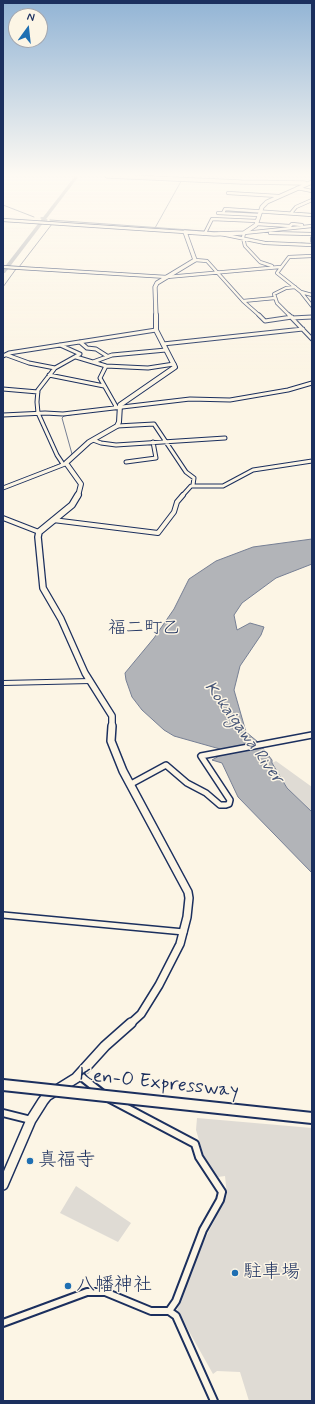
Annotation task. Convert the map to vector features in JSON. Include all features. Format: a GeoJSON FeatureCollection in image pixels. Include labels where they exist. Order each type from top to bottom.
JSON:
{"type":"FeatureCollection","features":[{"type":"Feature","properties":{"kind":"highway","name":"Ken-O Expressway"},"geometry":{"type":"LineString","coordinates":[[3,1085],[312,1118]]}},
{"type":"Feature","properties":{"kind":"main road"},"geometry":{"type":"LineString","coordinates":[[3,1185],[31,1120],[47,1096],[68,1084],[79,1075],[105,1046],[141,1014],[159,985],[184,932],[189,908],[188,892],[131,784],[122,771],[111,740],[112,716],[85,673],[61,619],[43,588],[38,537],[39,532],[75,502],[81,488],[79,480],[65,464],[93,440],[117,426],[119,422],[118,408],[120,406],[175,367],[156,330],[155,287],[157,283],[196,260],[189,242]]}},
{"type":"Feature","properties":{"kind":"street"},"geometry":{"type":"LineString","coordinates":[[244,242],[245,246],[260,262],[280,267]]}},
{"type":"Feature","properties":{"kind":"street"},"geometry":{"type":"LineString","coordinates":[[263,242],[312,245]]}},
{"type":"Feature","properties":{"kind":"street"},"geometry":{"type":"LineString","coordinates":[[312,256],[289,257],[277,273],[301,292],[312,306]]}},
{"type":"Feature","properties":{"kind":"street"},"geometry":{"type":"LineString","coordinates":[[196,260],[207,260],[243,301],[265,321],[312,317]]}},
{"type":"Feature","properties":{"kind":"street"},"geometry":{"type":"LineString","coordinates":[[3,267],[167,277],[280,267]]}},
{"type":"Feature","properties":{"kind":"street"},"geometry":{"type":"LineString","coordinates":[[295,287],[286,288],[274,294],[275,298],[277,303],[311,338]]}},
{"type":"Feature","properties":{"kind":"street"},"geometry":{"type":"LineString","coordinates":[[301,292],[312,294]]}},
{"type":"Feature","properties":{"kind":"street"},"geometry":{"type":"LineString","coordinates":[[243,301],[275,298]]}},
{"type":"Feature","properties":{"kind":"street"},"geometry":{"type":"LineString","coordinates":[[93,362],[107,356],[164,347],[303,329]]}},
{"type":"Feature","properties":{"kind":"street"},"geometry":{"type":"LineString","coordinates":[[4,355],[156,330]]}},
{"type":"Feature","properties":{"kind":"street"},"geometry":{"type":"LineString","coordinates":[[80,342],[88,348],[96,349],[107,356]]}},
{"type":"Feature","properties":{"kind":"street"},"geometry":{"type":"LineString","coordinates":[[3,488],[65,464],[57,455],[38,413],[38,392],[49,375],[55,368],[80,354],[60,345]]}},
{"type":"Feature","properties":{"kind":"street"},"geometry":{"type":"LineString","coordinates":[[4,355],[29,363],[55,368]]}},
{"type":"Feature","properties":{"kind":"street"},"geometry":{"type":"LineString","coordinates":[[76,357],[106,366],[148,368],[174,364]]}},
{"type":"Feature","properties":{"kind":"street"},"geometry":{"type":"LineString","coordinates":[[106,366],[100,378],[114,405],[118,408]]}},
{"type":"Feature","properties":{"kind":"street"},"geometry":{"type":"LineString","coordinates":[[49,375],[104,386]]}},
{"type":"Feature","properties":{"kind":"street"},"geometry":{"type":"LineString","coordinates":[[3,415],[38,413],[63,414],[190,399],[230,400],[288,390],[312,383]]}},
{"type":"Feature","properties":{"kind":"street"},"geometry":{"type":"LineString","coordinates":[[3,389],[38,392]]}},
{"type":"Feature","properties":{"kind":"street"},"geometry":{"type":"LineString","coordinates":[[117,426],[154,424],[186,472],[194,478],[193,485]]}},
{"type":"Feature","properties":{"kind":"street"},"geometry":{"type":"LineString","coordinates":[[93,440],[101,443],[116,444],[225,438]]}},
{"type":"Feature","properties":{"kind":"street"},"geometry":{"type":"LineString","coordinates":[[126,462],[156,458],[153,442]]}},
{"type":"Feature","properties":{"kind":"street"},"geometry":{"type":"LineString","coordinates":[[53,520],[158,533],[174,512],[177,502],[193,485],[223,486],[253,470],[312,461]]}},
{"type":"Feature","properties":{"kind":"street"},"geometry":{"type":"LineString","coordinates":[[3,518],[39,532]]}},
{"type":"Feature","properties":{"kind":"street"},"geometry":{"type":"LineString","coordinates":[[3,683],[90,680]]}},
{"type":"Feature","properties":{"kind":"street"},"geometry":{"type":"LineString","coordinates":[[131,784],[166,765],[187,782],[206,793],[220,805],[226,805],[229,804],[230,800],[201,756],[312,735]]}},
{"type":"Feature","properties":{"kind":"street"},"geometry":{"type":"LineString","coordinates":[[3,915],[184,932]]}},
{"type":"Feature","properties":{"kind":"street"},"geometry":{"type":"LineString","coordinates":[[79,1075],[111,1100],[195,1144],[199,1157],[222,1192],[220,1200],[193,1255],[176,1301],[169,1311]]}},
{"type":"Feature","properties":{"kind":"street"},"geometry":{"type":"LineString","coordinates":[[3,1113],[31,1120]]}},
{"type":"Feature","properties":{"kind":"street"},"geometry":{"type":"LineString","coordinates":[[3,1323],[87,1292],[105,1292],[151,1311],[169,1311],[176,1316],[214,1401]]}},
{"type":"Feature","properties":{"kind":"shaded area"},"geometry":{"type":"Polygon","coordinates":[[[276,761],[312,787],[312,812],[287,788],[272,763],[276,761]]]}},
{"type":"Feature","properties":{"kind":"shaded area"},"geometry":{"type":"Polygon","coordinates":[[[197,1118],[312,1128],[312,1401],[249,1401],[240,1372],[217,1371],[213,1374],[177,1310],[202,1245],[227,1195],[225,1176],[218,1177],[206,1164],[196,1130],[197,1118]]]}},
{"type":"Feature","properties":{"kind":"shaded area"},"geometry":{"type":"Polygon","coordinates":[[[76,1186],[131,1223],[118,1242],[60,1213],[76,1186]]]}},
{"type":"Feature","properties":{"kind":"water","name":"Kokaigawa River"},"geometry":{"type":"Polygon","coordinates":[[[312,539],[312,564],[276,578],[242,603],[234,615],[237,630],[250,623],[264,627],[261,635],[240,666],[234,690],[246,732],[258,742],[272,760],[272,763],[287,788],[312,812],[312,873],[238,797],[222,763],[212,760],[221,755],[220,749],[174,736],[164,730],[142,710],[132,697],[125,673],[154,638],[174,609],[189,579],[216,561],[253,547],[312,539]]]}},
{"type":"Feature","properties":{"kind":"waterway"},"geometry":{"type":"LineString","coordinates":[[3,272],[26,242]]}},
{"type":"Feature","properties":{"kind":"waterway"},"geometry":{"type":"LineString","coordinates":[[19,267],[39,242]]}},
{"type":"Feature","properties":{"kind":"waterway"},"geometry":{"type":"LineString","coordinates":[[264,242],[268,242]]}},
{"type":"Feature","properties":{"kind":"waterway"},"geometry":{"type":"LineString","coordinates":[[301,243],[312,244]]}},
{"type":"Feature","properties":{"kind":"waterway"},"geometry":{"type":"LineString","coordinates":[[3,287],[16,269]]}},
{"type":"Feature","properties":{"kind":"waterway"},"geometry":{"type":"LineString","coordinates":[[71,456],[72,454],[62,418],[64,416],[81,413]]}},
{"type":"Feature","properties":{"kind":"waterway"},"geometry":{"type":"LineString","coordinates":[[43,471],[62,463]]}},
{"type":"Feature","properties":{"kind":"place","name":"真福寺"},"geometry":{"type":"Point","coordinates":[30,1161]}},
{"type":"Feature","properties":{"kind":"place","name":"駐車場"},"geometry":{"type":"Point","coordinates":[235,1273]}},
{"type":"Feature","properties":{"kind":"place","name":"八幡神社"},"geometry":{"type":"Point","coordinates":[68,1286]}},
{"type":"Feature","properties":{"kind":"district","name":"福二町乙"},"geometry":{"type":"Point","coordinates":[144,629]}}]}
